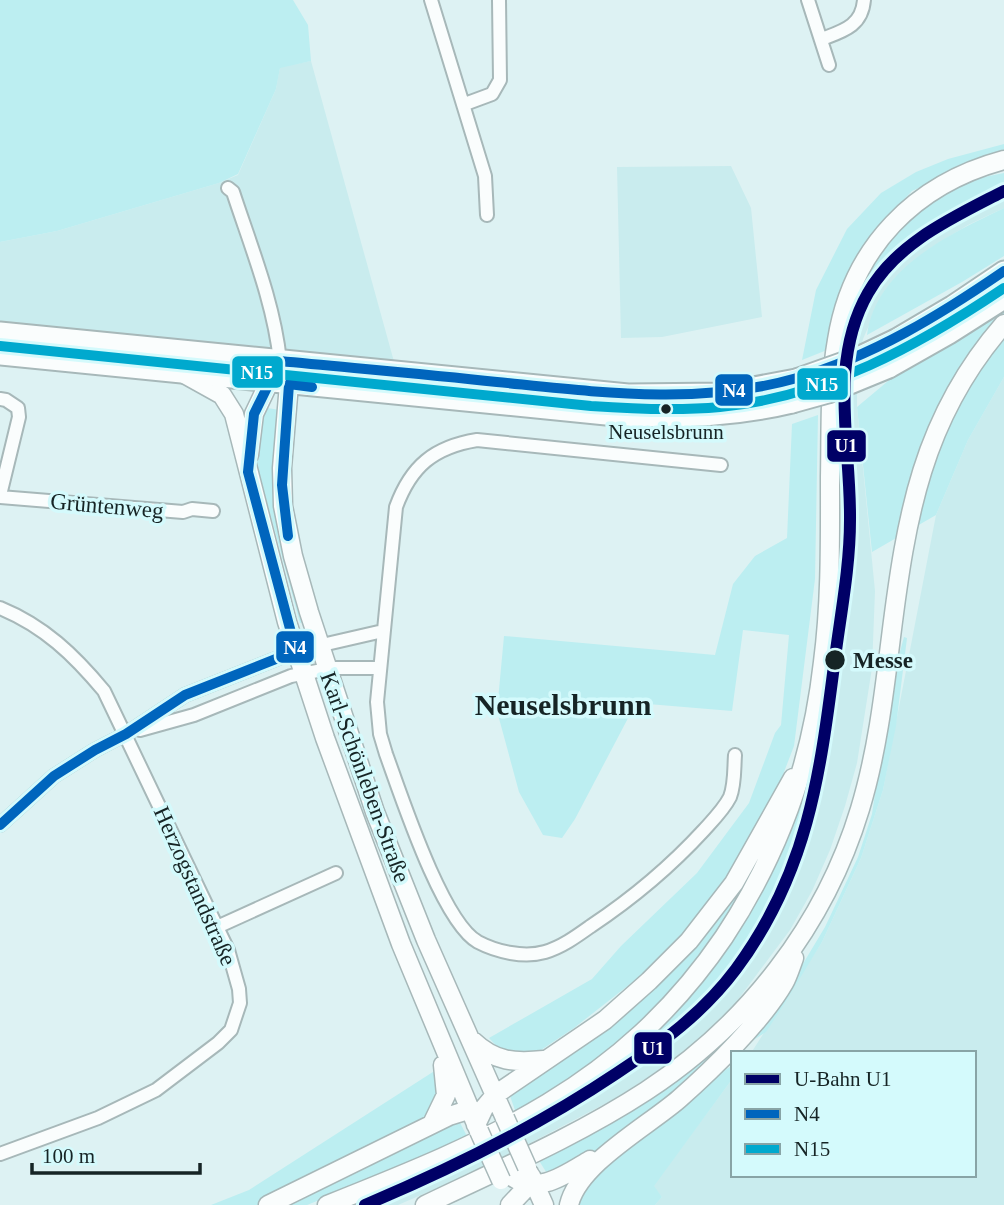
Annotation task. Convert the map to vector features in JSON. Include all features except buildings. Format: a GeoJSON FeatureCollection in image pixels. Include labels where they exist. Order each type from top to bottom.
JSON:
{"type":"FeatureCollection","features":[{"type":"Feature","properties":{"kind":"main road"},"geometry":{"type":"LineString","coordinates":[[327,1205],[435,1162],[513,1125],[585,1080],[639,1036],[698,972],[746,901],[781,831],[805,761],[817,706],[826,635],[830,569],[831,395],[837,337],[844,307],[869,254],[902,214],[923,196],[951,179],[1001,161]]}},
{"type":"Feature","properties":{"kind":"main road"},"geometry":{"type":"LineString","coordinates":[[0,332],[637,395],[722,393],[796,379],[858,357],[896,339],[1004,271]]}},
{"type":"Feature","properties":{"kind":"main road"},"geometry":{"type":"LineString","coordinates":[[0,355],[588,414],[650,418],[723,415],[793,403],[828,393],[889,368],[941,340],[1004,299]]}},
{"type":"Feature","properties":{"kind":"main road"},"geometry":{"type":"LineString","coordinates":[[569,1205],[580,1180],[615,1148],[680,1098],[738,1040],[784,982],[804,932],[843,856],[865,789],[879,720],[902,554],[924,460],[954,392],[983,349],[1004,324]]}},
{"type":"Feature","properties":{"kind":"main road","name":"Karl-Schönleben-Straße"},"geometry":{"type":"LineString","coordinates":[[248,472],[252,423],[268,382],[280,361]]}},
{"type":"Feature","properties":{"kind":"main road","name":"Karl-Schönleben-Straße"},"geometry":{"type":"LineString","coordinates":[[280,361],[289,384],[282,468],[283,506],[293,556],[327,670],[375,812],[426,940],[495,1095],[485,1120]]}},
{"type":"Feature","properties":{"kind":"main road","name":"Karl-Schönleben-Straße"},"geometry":{"type":"LineString","coordinates":[[180,372],[215,390],[226,399],[234,414],[296,651],[356,826],[438,1037],[485,1120],[512,1205]]}},
{"type":"Feature","properties":{"kind":"main road"},"geometry":{"type":"LineString","coordinates":[[495,1095],[617,1009],[705,923],[741,871],[780,799],[805,761]]}},
{"type":"Feature","properties":{"kind":"main road"},"geometry":{"type":"LineString","coordinates":[[425,1205],[580,1129],[667,1077],[705,1047],[741,1013],[804,932]]}},
{"type":"Feature","properties":{"kind":"main road"},"geometry":{"type":"LineString","coordinates":[[432,1124],[446,1095],[438,1037]]}},
{"type":"Feature","properties":{"kind":"main road"},"geometry":{"type":"LineString","coordinates":[[470,1039],[490,1055],[503,1060],[547,1060]]}},
{"type":"Feature","properties":{"kind":"main road"},"geometry":{"type":"LineString","coordinates":[[268,1205],[453,1114],[485,1120]]}},
{"type":"Feature","properties":{"kind":"main road","name":"Karl-Schönleben-Straße"},"geometry":{"type":"LineString","coordinates":[[485,1120],[514,1138],[544,1205]]}},
{"type":"Feature","properties":{"kind":"main road"},"geometry":{"type":"LineString","coordinates":[[501,1173],[552,1181],[615,1148]]}},
{"type":"Feature","properties":{"kind":"main road"},"geometry":{"type":"LineString","coordinates":[[512,1205],[530,1177]]}},
{"type":"Feature","properties":{"kind":"street"},"geometry":{"type":"LineString","coordinates":[[431,0],[485,176],[487,215]]}},
{"type":"Feature","properties":{"kind":"street"},"geometry":{"type":"LineString","coordinates":[[465,104],[492,94],[499,80],[499,0]]}},
{"type":"Feature","properties":{"kind":"street"},"geometry":{"type":"LineString","coordinates":[[808,0],[829,65]]}},
{"type":"Feature","properties":{"kind":"street"},"geometry":{"type":"LineString","coordinates":[[822,38],[855,24],[863,10],[864,0]]}},
{"type":"Feature","properties":{"kind":"street"},"geometry":{"type":"LineString","coordinates":[[228,188],[233,192],[260,276],[277,335],[280,361]]}},
{"type":"Feature","properties":{"kind":"street"},"geometry":{"type":"LineString","coordinates":[[0,399],[18,408],[19,417],[0,496]]}},
{"type":"Feature","properties":{"kind":"street"},"geometry":{"type":"LineString","coordinates":[[721,465],[477,440],[456,443],[422,463],[410,478],[396,506],[377,702],[380,734],[432,874],[451,914],[465,932],[497,950],[527,954],[544,952],[565,943],[623,905],[676,860],[720,811],[732,790],[735,755]]}},
{"type":"Feature","properties":{"kind":"street","name":"Grüntenweg"},"geometry":{"type":"LineString","coordinates":[[0,496],[183,512],[192,509],[213,511]]}},
{"type":"Feature","properties":{"kind":"street","name":"Herzogstandstraße"},"geometry":{"type":"LineString","coordinates":[[0,608],[19,615],[57,640],[80,661],[104,691],[228,950],[239,989],[238,1013],[231,1030],[218,1044],[156,1090],[97,1118],[0,1154]]}},
{"type":"Feature","properties":{"kind":"street"},"geometry":{"type":"LineString","coordinates":[[0,825],[54,776],[126,734],[185,695],[296,651],[383,631]]}},
{"type":"Feature","properties":{"kind":"street"},"geometry":{"type":"LineString","coordinates":[[126,734],[194,715],[266,685],[304,673],[379,668]]}},
{"type":"Feature","properties":{"kind":"street"},"geometry":{"type":"LineString","coordinates":[[217,927],[336,873]]}},
{"type":"Feature","properties":{"kind":"shaded area"},"geometry":{"type":"Polygon","coordinates":[[[0,0],[293,0],[308,25],[311,61],[280,68],[276,89],[238,174],[219,183],[57,231],[0,242],[0,0]]]}},
{"type":"Feature","properties":{"kind":"shaded area"},"geometry":{"type":"Polygon","coordinates":[[[311,61],[401,387],[0,345],[0,242],[57,231],[238,175],[276,89],[280,67],[311,61]]]}},
{"type":"Feature","properties":{"kind":"shaded area"},"geometry":{"type":"Polygon","coordinates":[[[1004,144],[1004,150],[912,191],[873,232],[841,287],[827,350],[802,360],[816,290],[847,229],[881,193],[916,172],[948,159],[1004,144]]]}},
{"type":"Feature","properties":{"kind":"shaded area"},"geometry":{"type":"Polygon","coordinates":[[[731,166],[751,208],[762,317],[662,337],[621,338],[617,167],[731,166]]]}},
{"type":"Feature","properties":{"kind":"shaded area"},"geometry":{"type":"Polygon","coordinates":[[[1004,173],[1004,185],[935,222],[897,251],[865,289],[852,314],[879,248],[921,208],[974,179],[1004,173]]]}},
{"type":"Feature","properties":{"kind":"shaded area"},"geometry":{"type":"Polygon","coordinates":[[[1004,185],[1004,208],[968,225],[932,247],[895,278],[881,298],[863,339],[857,373],[857,407],[875,591],[872,668],[857,763],[845,806],[812,891],[790,930],[734,1005],[701,1037],[667,1065],[616,1098],[481,1169],[398,1205],[349,1205],[683,1018],[714,987],[750,941],[785,878],[799,839],[812,789],[823,725],[847,533],[840,374],[852,314],[864,288],[900,247],[921,230],[1004,185]]]}},
{"type":"Feature","properties":{"kind":"shaded area"},"geometry":{"type":"Polygon","coordinates":[[[1004,208],[1004,256],[867,335],[873,311],[900,272],[939,242],[1004,208]]]}},
{"type":"Feature","properties":{"kind":"shaded area"},"geometry":{"type":"Polygon","coordinates":[[[1004,307],[1004,377],[968,440],[936,515],[872,552],[857,407],[900,371],[1004,307]]]}},
{"type":"Feature","properties":{"kind":"shaded area"},"geometry":{"type":"Polygon","coordinates":[[[0,339],[240,363],[240,368],[95,353],[0,348],[0,339]]]}},
{"type":"Feature","properties":{"kind":"shaded area"},"geometry":{"type":"Polygon","coordinates":[[[1004,377],[1004,1205],[655,1205],[662,1197],[653,1186],[731,1081],[731,1177],[976,1177],[976,1051],[752,1051],[822,942],[861,858],[883,790],[936,515],[968,440],[1004,377]]]}},
{"type":"Feature","properties":{"kind":"shaded area"},"geometry":{"type":"Polygon","coordinates":[[[261,407],[280,410],[305,621],[300,623],[257,465],[255,450],[261,407]]]}},
{"type":"Feature","properties":{"kind":"shaded area"},"geometry":{"type":"Polygon","coordinates":[[[818,415],[815,579],[794,746],[769,811],[715,903],[667,955],[574,1028],[538,1052],[520,1058],[503,1053],[489,1038],[592,979],[621,946],[697,873],[749,803],[775,733],[781,725],[789,635],[743,630],[732,711],[636,703],[575,819],[562,838],[543,835],[519,792],[497,711],[504,636],[715,655],[733,584],[755,556],[787,538],[792,424],[818,415]]]}},
{"type":"Feature","properties":{"kind":"shaded area"},"geometry":{"type":"Polygon","coordinates":[[[904,637],[907,638],[896,726],[883,790],[861,858],[822,942],[783,1006],[766,1032],[738,1050],[798,972],[825,927],[858,857],[872,814],[892,681],[904,637]]]}},
{"type":"Feature","properties":{"kind":"shaded area"},"geometry":{"type":"Polygon","coordinates":[[[821,725],[808,804],[792,862],[765,916],[744,949],[720,979],[664,1032],[634,1056],[567,1100],[658,1026],[793,822],[809,776],[821,725]]]}},
{"type":"Feature","properties":{"kind":"shaded area"},"geometry":{"type":"Polygon","coordinates":[[[777,817],[751,877],[725,923],[690,971],[638,1025],[560,1088],[516,1113],[510,1096],[633,1005],[777,817]]]}},
{"type":"Feature","properties":{"kind":"shaded area"},"geometry":{"type":"Polygon","coordinates":[[[769,994],[733,1037],[655,1111],[594,1153],[548,1175],[538,1159],[769,994]]]}},
{"type":"Feature","properties":{"kind":"shaded area"},"geometry":{"type":"Polygon","coordinates":[[[731,1066],[731,1081],[654,1186],[662,1197],[655,1205],[573,1205],[578,1189],[707,1081],[731,1066]]]}},
{"type":"Feature","properties":{"kind":"shaded area"},"geometry":{"type":"Polygon","coordinates":[[[436,1070],[438,1096],[424,1120],[457,1117],[469,1140],[307,1205],[211,1205],[249,1190],[436,1070]]]}},
{"type":"Feature","properties":{"kind":"metro line","name":"U1"},"geometry":{"type":"LineString","coordinates":[[365,1205],[463,1161],[526,1128],[633,1062],[666,1039],[724,985],[760,933],[780,896],[795,859],[807,821],[823,742],[848,554],[850,520],[844,404],[848,347],[856,320],[868,293],[894,259],[947,221],[1004,191]]}},
{"type":"Feature","properties":{"kind":"transit line","name":"N4"},"geometry":{"type":"LineString","coordinates":[[0,825],[54,776],[126,734],[185,695],[296,651],[248,472],[254,414],[280,361],[610,393],[723,392],[797,378],[852,358],[905,333],[1004,271]]}},
{"type":"Feature","properties":{"kind":"transit line","name":"N15"},"geometry":{"type":"LineString","coordinates":[[0,346],[591,406],[704,408],[759,401],[797,392],[869,366],[938,330],[1004,288]]}},
{"type":"Feature","properties":{"kind":"transit line","name":"N4"},"geometry":{"type":"LineString","coordinates":[[288,536],[282,485],[289,384],[312,387]]}},
{"type":"Feature","properties":{"kind":"place","name":"Neuselsbrunn"},"geometry":{"type":"Point","coordinates":[666,409]}},
{"type":"Feature","properties":{"kind":"place","name":"Messe"},"geometry":{"type":"Point","coordinates":[835,660]}},
{"type":"Feature","properties":{"kind":"district","name":"Neuselsbrunn"},"geometry":{"type":"Point","coordinates":[563,704]}}]}
